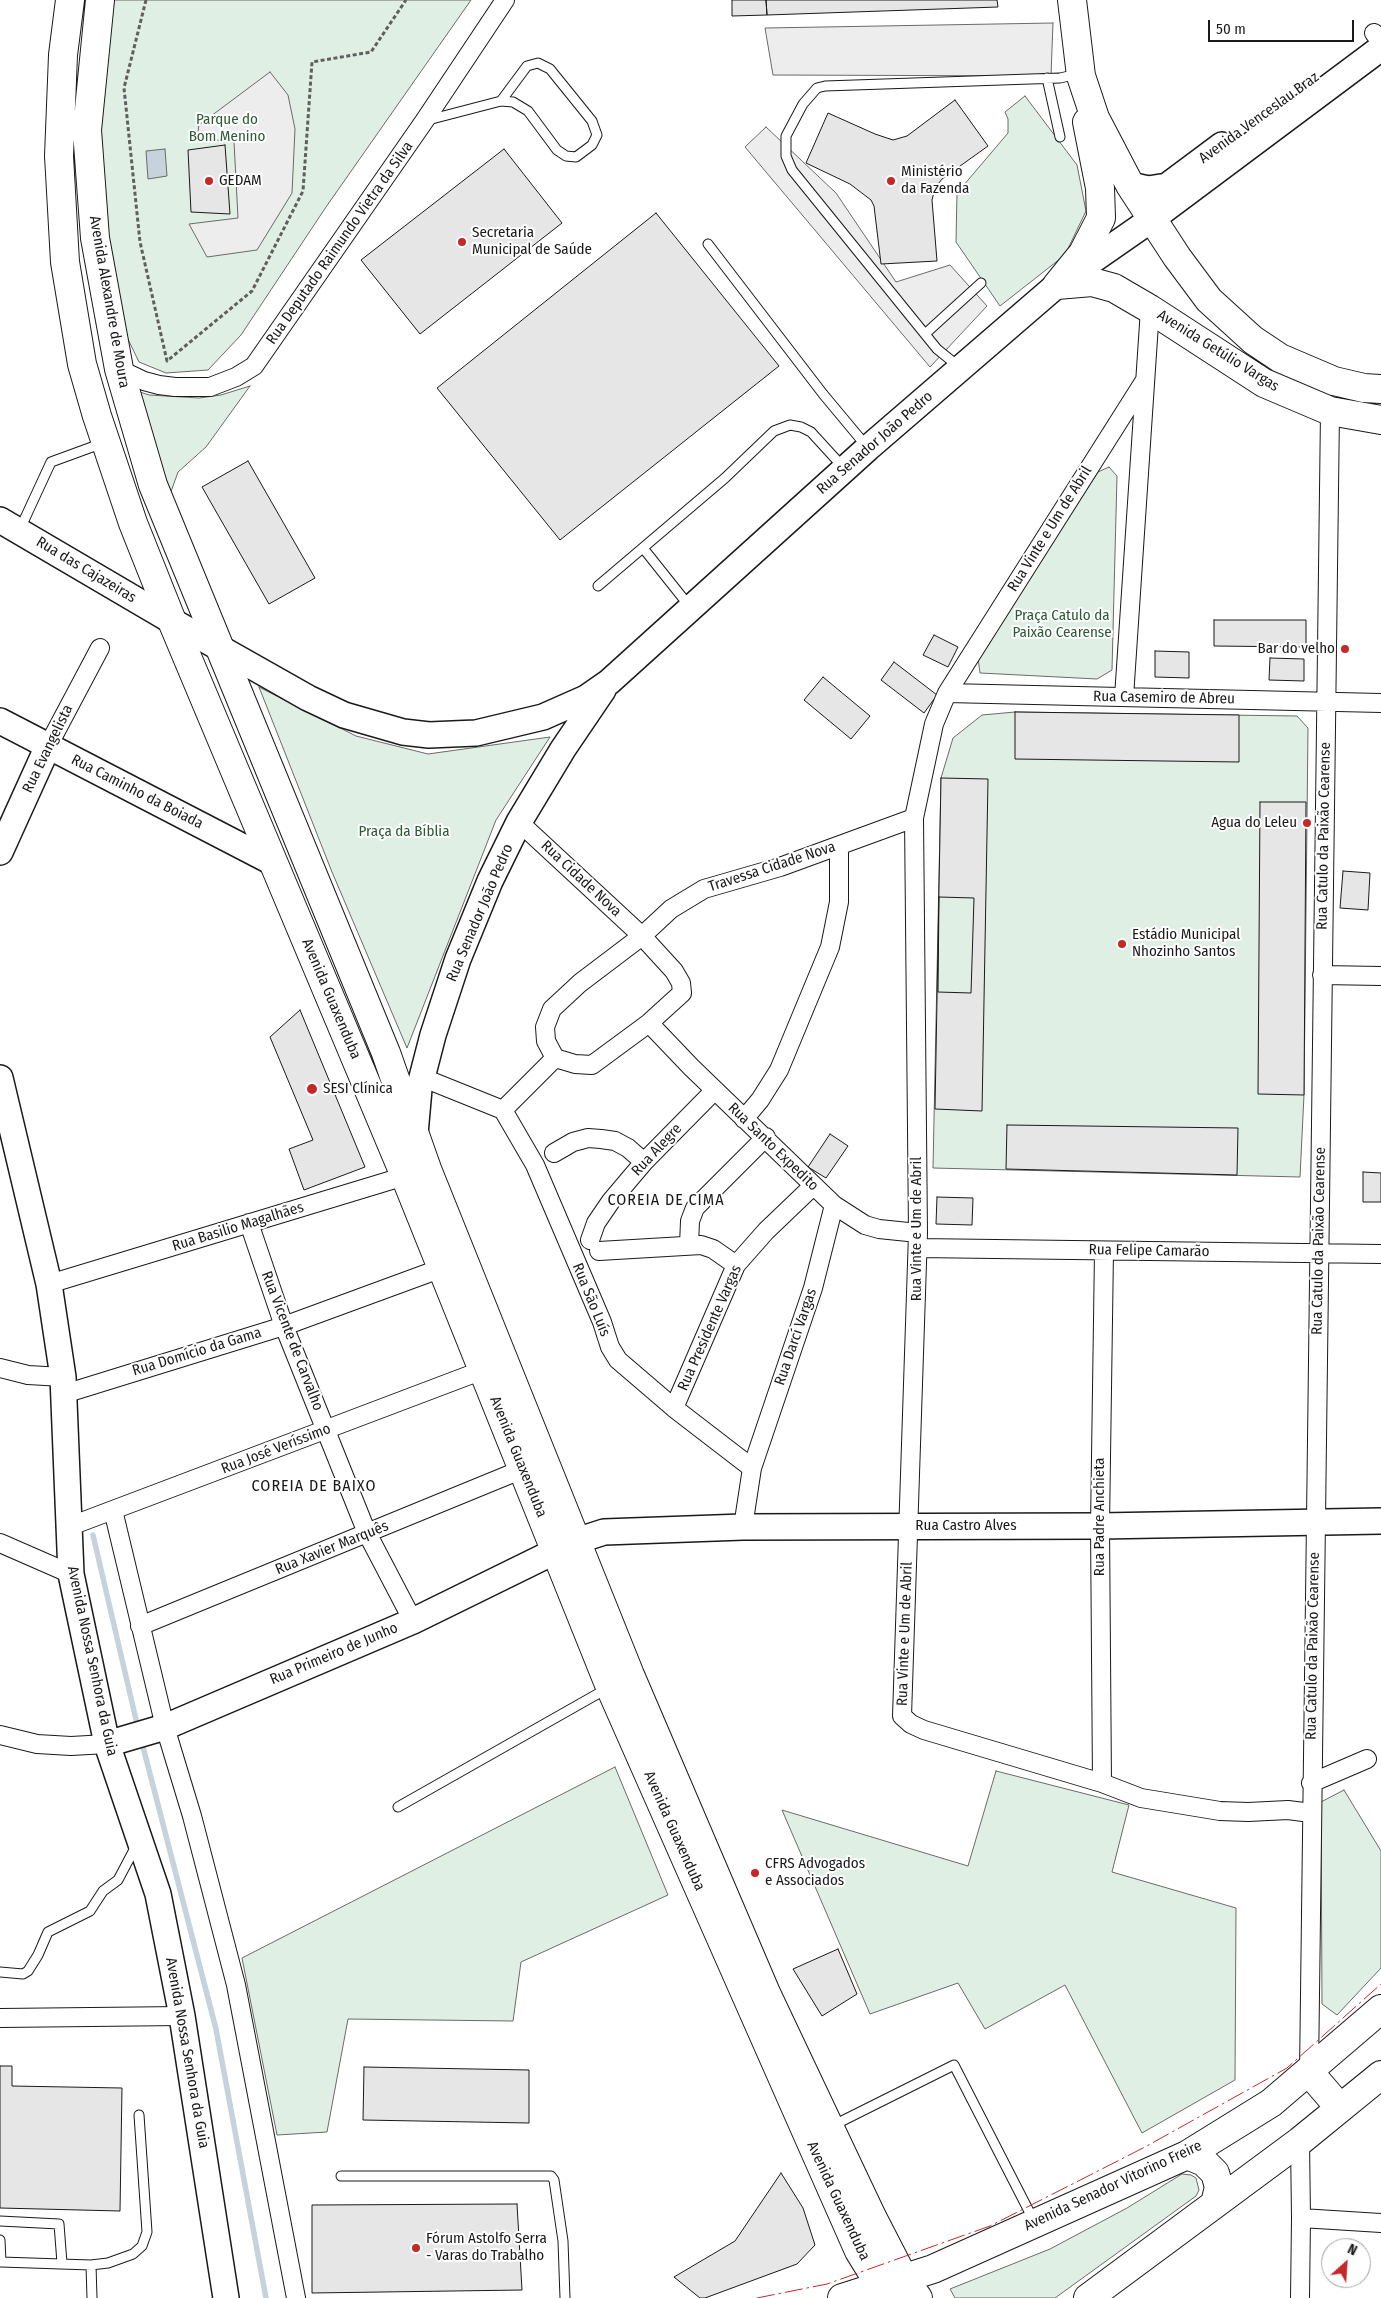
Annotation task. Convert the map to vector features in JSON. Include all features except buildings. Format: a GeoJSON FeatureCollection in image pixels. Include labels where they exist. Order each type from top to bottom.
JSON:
{"type":"FeatureCollection","features":[{"type":"Feature","properties":{"kind":"main road","name":"Avenida Alexandre de Moura"},"geometry":{"type":"LineString","coordinates":[[70,0],[63,55],[59,156],[65,262],[82,364],[133,523],[172,621]]}},
{"type":"Feature","properties":{"kind":"main road"},"geometry":{"type":"LineString","coordinates":[[87,130],[81,83],[91,0]]}},
{"type":"Feature","properties":{"kind":"main road","name":"Avenida Alexandre de Moura"},"geometry":{"type":"LineString","coordinates":[[100,0],[87,130],[95,238],[119,369],[153,485],[219,648]]}},
{"type":"Feature","properties":{"kind":"main road"},"geometry":{"type":"LineString","coordinates":[[1057,285],[1086,248],[1101,218],[1100,188],[1081,74],[1072,0]]}},
{"type":"Feature","properties":{"kind":"main road","name":"Avenida Getúlio Vargas"},"geometry":{"type":"LineString","coordinates":[[1081,74],[1095,118],[1130,185],[1209,300],[1253,340],[1280,358],[1309,372],[1349,385],[1381,389]]}},
{"type":"Feature","properties":{"kind":"main road","name":"Avenida Getúlio Vargas"},"geometry":{"type":"LineString","coordinates":[[1057,285],[1078,282],[1104,284],[1124,292],[1264,383],[1330,411],[1381,420]]}},
{"type":"Feature","properties":{"kind":"main road"},"geometry":{"type":"LineString","coordinates":[[172,621],[185,609],[190,600],[192,581]]}},
{"type":"Feature","properties":{"kind":"main road","name":"Avenida Guaxenduba"},"geometry":{"type":"LineString","coordinates":[[172,621],[274,863],[416,1173],[620,1681],[859,2251],[897,2290]]}},
{"type":"Feature","properties":{"kind":"main road","name":"Avenida Guaxenduba"},"geometry":{"type":"LineString","coordinates":[[219,648],[386,1053],[415,1137],[416,1173],[442,1268],[523,1469],[566,1546]]}},
{"type":"Feature","properties":{"kind":"main road"},"geometry":{"type":"LineString","coordinates":[[274,863],[289,866],[306,880],[364,1024],[386,1053]]}},
{"type":"Feature","properties":{"kind":"main road","name":"Avenida Guaxenduba"},"geometry":{"type":"LineString","coordinates":[[620,1681],[830,2127],[897,2290]]}},
{"type":"Feature","properties":{"kind":"main road","name":"Avenida Senador Vitorino Freire"},"geometry":{"type":"LineString","coordinates":[[840,2298],[897,2290],[933,2270],[1186,2154],[1271,2103],[1381,2009]]}},
{"type":"Feature","properties":{"kind":"main road"},"geometry":{"type":"LineString","coordinates":[[1309,2072],[1340,2108]]}},
{"type":"Feature","properties":{"kind":"main road"},"geometry":{"type":"LineString","coordinates":[[1088,2298],[1300,2141],[1381,2075]]}},
{"type":"Feature","properties":{"kind":"main road"},"geometry":{"type":"LineString","coordinates":[[1186,2154],[1204,2162],[1215,2173],[1219,2187],[1215,2204]]}},
{"type":"Feature","properties":{"kind":"main road"},"geometry":{"type":"LineString","coordinates":[[840,2298],[852,2285],[858,2268],[859,2251]]}},
{"type":"Feature","properties":{"kind":"street","name":"Rua Deputado Raimundo Vietra da Silva"},"geometry":{"type":"LineString","coordinates":[[119,369],[144,381],[160,385],[210,387],[236,377],[254,366],[425,120],[505,0]]}},
{"type":"Feature","properties":{"kind":"street","name":"Avenida Venceslau Braz"},"geometry":{"type":"LineString","coordinates":[[1130,185],[1148,189],[1167,186],[1379,38]]}},
{"type":"Feature","properties":{"kind":"street","name":"Avenida Venceslau Braz"},"geometry":{"type":"LineString","coordinates":[[1152,219],[1379,38]]}},
{"type":"Feature","properties":{"kind":"street","name":"Rua Senador João Pedro"},"geometry":{"type":"LineString","coordinates":[[172,621],[308,698],[344,715],[394,730],[429,735],[476,733],[543,717],[586,698],[609,682],[868,448],[1057,285],[1152,219]]}},
{"type":"Feature","properties":{"kind":"street"},"geometry":{"type":"LineString","coordinates":[[1124,697],[1150,309]]}},
{"type":"Feature","properties":{"kind":"street","name":"Rua Vinte e Um de Abril"},"geometry":{"type":"LineString","coordinates":[[1145,380],[947,693],[934,724],[914,818],[918,1241],[902,1716],[911,1724],[924,1730],[1102,1783],[1140,1798],[1220,1811],[1288,1810],[1311,1812]]}},
{"type":"Feature","properties":{"kind":"street","name":"Rua Catulo da Paixão Cearense"},"geometry":{"type":"LineString","coordinates":[[1309,2072],[1311,1783],[1330,411]]}},
{"type":"Feature","properties":{"kind":"street","name":"Rua das Cajazeiras"},"geometry":{"type":"LineString","coordinates":[[9,525],[172,621]]}},
{"type":"Feature","properties":{"kind":"street","name":"Rua Evangelista"},"geometry":{"type":"LineString","coordinates":[[0,852],[48,746],[100,648]]}},
{"type":"Feature","properties":{"kind":"street","name":"Rua Senador João Pedro"},"geometry":{"type":"LineString","coordinates":[[415,1137],[421,1077],[458,959],[490,881],[519,822],[563,749],[609,682]]}},
{"type":"Feature","properties":{"kind":"street","name":"Rua Casemiro de Abreu"},"geometry":{"type":"LineString","coordinates":[[947,693],[1381,703]]}},
{"type":"Feature","properties":{"kind":"street","name":"Rua Caminho da Boiada"},"geometry":{"type":"LineString","coordinates":[[0,722],[274,863]]}},
{"type":"Feature","properties":{"kind":"street","name":"Travessa Cidade Nova"},"geometry":{"type":"LineString","coordinates":[[642,936],[671,909],[704,889],[780,867],[914,818]]}},
{"type":"Feature","properties":{"kind":"street","name":"Rua Cidade Nova"},"geometry":{"type":"LineString","coordinates":[[519,822],[642,936],[674,970],[681,983],[682,993],[649,1023],[592,1065],[575,1064],[555,1058]]}},
{"type":"Feature","properties":{"kind":"street"},"geometry":{"type":"LineString","coordinates":[[744,1119],[760,1100],[779,1070],[830,947],[839,902],[839,846]]}},
{"type":"Feature","properties":{"kind":"street"},"geometry":{"type":"LineString","coordinates":[[421,1077],[503,1110],[555,1058],[546,1041],[546,1027],[552,1009],[580,983],[642,936]]}},
{"type":"Feature","properties":{"kind":"street"},"geometry":{"type":"LineString","coordinates":[[1322,975],[1381,976]]}},
{"type":"Feature","properties":{"kind":"street","name":"Rua Santo Expedito"},"geometry":{"type":"LineString","coordinates":[[649,1023],[744,1119],[766,1137],[834,1205],[865,1225],[918,1241]]}},
{"type":"Feature","properties":{"kind":"street","name":"Avenida Nossa Senhora da Guia"},"geometry":{"type":"LineString","coordinates":[[0,1078],[4,1114],[49,1284],[63,1385],[68,1527],[72,1574],[140,1839],[158,1894],[182,2016],[226,2298]]}},
{"type":"Feature","properties":{"kind":"street","name":"Rua Alegre"},"geometry":{"type":"LineString","coordinates":[[690,1245],[652,1249],[594,1246],[596,1223],[611,1201],[644,1162],[715,1090]]}},
{"type":"Feature","properties":{"kind":"street","name":"Rua São Luís"},"geometry":{"type":"LineString","coordinates":[[503,1110],[544,1159],[610,1347],[618,1360],[674,1408],[752,1468]]}},
{"type":"Feature","properties":{"kind":"street"},"geometry":{"type":"LineString","coordinates":[[736,1265],[713,1249],[701,1245],[690,1245],[690,1221],[695,1208],[766,1137]]}},
{"type":"Feature","properties":{"kind":"street"},"geometry":{"type":"LineString","coordinates":[[544,1159],[573,1142],[588,1138],[615,1141],[628,1148],[644,1162]]}},
{"type":"Feature","properties":{"kind":"street","name":"Rua Basilio Magalhães"},"geometry":{"type":"LineString","coordinates":[[49,1284],[416,1173]]}},
{"type":"Feature","properties":{"kind":"street","name":"Rua Presidente Vargas"},"geometry":{"type":"LineString","coordinates":[[674,1408],[736,1265],[766,1231],[813,1186]]}},
{"type":"Feature","properties":{"kind":"street","name":"Rua Darcí Vargas"},"geometry":{"type":"LineString","coordinates":[[752,1468],[813,1288],[834,1205]]}},
{"type":"Feature","properties":{"kind":"street","name":"Rua Vicente de Carvalho"},"geometry":{"type":"LineString","coordinates":[[249,1223],[284,1326],[367,1533],[413,1621]]}},
{"type":"Feature","properties":{"kind":"street","name":"Rua Felipe Camarão"},"geometry":{"type":"LineString","coordinates":[[918,1241],[1104,1251],[1381,1254]]}},
{"type":"Feature","properties":{"kind":"street","name":"Rua Padre Anchieta"},"geometry":{"type":"LineString","coordinates":[[1102,1783],[1100,1526],[1104,1251]]}},
{"type":"Feature","properties":{"kind":"street","name":"Rua Domício da Gama"},"geometry":{"type":"LineString","coordinates":[[0,1368],[63,1385],[284,1326],[442,1268]]}},
{"type":"Feature","properties":{"kind":"street","name":"Rua José Veríssimo"},"geometry":{"type":"LineString","coordinates":[[68,1527],[483,1370]]}},
{"type":"Feature","properties":{"kind":"street"},"geometry":{"type":"LineString","coordinates":[[743,1527],[752,1468]]}},
{"type":"Feature","properties":{"kind":"street","name":"Rua Xavier Marquês"},"geometry":{"type":"LineString","coordinates":[[140,1626],[523,1469]]}},
{"type":"Feature","properties":{"kind":"street"},"geometry":{"type":"LineString","coordinates":[[113,1510],[140,1626],[159,1728],[192,1816],[236,1985],[296,2298]]}},
{"type":"Feature","properties":{"kind":"street","name":"Rua Castro Alves"},"geometry":{"type":"LineString","coordinates":[[566,1546],[604,1532],[743,1527],[1100,1526],[1315,1520],[1381,1521]]}},
{"type":"Feature","properties":{"kind":"street"},"geometry":{"type":"LineString","coordinates":[[0,1543],[72,1574]]}},
{"type":"Feature","properties":{"kind":"street","name":"Rua Primeiro de Junho"},"geometry":{"type":"LineString","coordinates":[[114,1742],[159,1728],[413,1621],[566,1546]]}},
{"type":"Feature","properties":{"kind":"street"},"geometry":{"type":"LineString","coordinates":[[0,1736],[37,1744],[63,1746],[114,1742]]}},
{"type":"Feature","properties":{"kind":"street"},"geometry":{"type":"LineString","coordinates":[[1311,1783],[1367,1758]]}},
{"type":"Feature","properties":{"kind":"street"},"geometry":{"type":"LineString","coordinates":[[0,2018],[182,2016]]}},
{"type":"Feature","properties":{"kind":"street"},"geometry":{"type":"LineString","coordinates":[[1300,2141],[1300,2298]]}},
{"type":"Feature","properties":{"kind":"street"},"geometry":{"type":"LineString","coordinates":[[1301,2218],[1381,2223]]}},
{"type":"Feature","properties":{"kind":"lane"},"geometry":{"type":"LineString","coordinates":[[425,120],[501,101],[513,102],[528,111],[557,150],[566,156],[576,157],[592,145],[598,135],[592,120],[550,69],[538,63],[527,66],[501,101]]}},
{"type":"Feature","properties":{"kind":"lane"},"geometry":{"type":"LineString","coordinates":[[961,368],[937,349],[792,170],[786,156],[786,136],[803,104],[817,88],[1047,78],[1081,74]]}},
{"type":"Feature","properties":{"kind":"lane"},"geometry":{"type":"LineString","coordinates":[[1047,78],[1060,137]]}},
{"type":"Feature","properties":{"kind":"lane"},"geometry":{"type":"LineString","coordinates":[[708,244],[823,394],[868,448]]}},
{"type":"Feature","properties":{"kind":"lane"},"geometry":{"type":"LineString","coordinates":[[925,334],[982,283]]}},
{"type":"Feature","properties":{"kind":"lane"},"geometry":{"type":"LineString","coordinates":[[598,586],[725,478],[774,431],[790,425],[801,426],[811,432],[845,469]]}},
{"type":"Feature","properties":{"kind":"lane"},"geometry":{"type":"LineString","coordinates":[[9,525],[51,462],[106,442]]}},
{"type":"Feature","properties":{"kind":"lane"},"geometry":{"type":"LineString","coordinates":[[643,548],[691,608]]}},
{"type":"Feature","properties":{"kind":"lane"},"geometry":{"type":"LineString","coordinates":[[398,1807],[620,1681]]}},
{"type":"Feature","properties":{"kind":"lane"},"geometry":{"type":"LineString","coordinates":[[0,1972],[24,1974],[28,1971],[38,1955],[48,1932],[90,1911],[103,1890],[118,1880],[140,1839]]}},
{"type":"Feature","properties":{"kind":"lane"},"geometry":{"type":"LineString","coordinates":[[830,2127],[954,2065],[1035,2223]]}},
{"type":"Feature","properties":{"kind":"lane"},"geometry":{"type":"LineString","coordinates":[[0,2240],[1,2262],[91,2265],[108,2263],[133,2254],[142,2246],[147,2232],[139,2115]]}},
{"type":"Feature","properties":{"kind":"lane"},"geometry":{"type":"LineString","coordinates":[[341,2176],[551,2176],[554,2180],[562,2241],[565,2298]]}},
{"type":"Feature","properties":{"kind":"lane"},"geometry":{"type":"LineString","coordinates":[[0,2221],[59,2224],[62,2263]]}},
{"type":"Feature","properties":{"kind":"lane"},"geometry":{"type":"LineString","coordinates":[[91,2265],[92,2298]]}},
{"type":"Feature","properties":{"kind":"path"},"geometry":{"type":"LineString","coordinates":[[146,0],[124,88],[140,242],[168,361],[252,291],[303,191],[312,62],[371,52],[406,0]]}},
{"type":"Feature","properties":{"kind":"green space","name":"Parque do Bom Menino"},"geometry":{"type":"Polygon","coordinates":[[[114,0],[471,0],[326,207],[241,335],[208,370],[166,373],[139,362],[124,331],[106,261],[99,156],[102,77],[114,0]]]}},
{"type":"Feature","properties":{"kind":"green space"},"geometry":{"type":"Polygon","coordinates":[[[1025,96],[1077,165],[1086,211],[1065,255],[1000,306],[956,242],[957,193],[1008,133],[1008,119],[1005,112],[1025,96]]]}},
{"type":"Feature","properties":{"kind":"green space"},"geometry":{"type":"Polygon","coordinates":[[[250,386],[206,447],[178,472],[168,500],[131,389],[149,395],[199,398],[221,395],[250,386]]]}},
{"type":"Feature","properties":{"kind":"green space","name":"Praça Catulo da Paixão Cearense"},"geometry":{"type":"Polygon","coordinates":[[[1109,467],[1117,476],[1112,670],[1097,679],[980,673],[978,658],[1098,472],[1109,467]]]}},
{"type":"Feature","properties":{"kind":"green space","name":"Praça da Bíblia"},"geometry":{"type":"Polygon","coordinates":[[[259,687],[356,736],[428,754],[550,737],[496,820],[407,1048],[332,872],[259,687]]]}},
{"type":"Feature","properties":{"kind":"green space","name":"Estádio Municipal Nhozinho Santos"},"geometry":{"type":"Polygon","coordinates":[[[1015,712],[1297,716],[1308,728],[1304,1095],[1300,1177],[933,1168],[941,778],[953,738],[982,715],[1015,712]]]}},
{"type":"Feature","properties":{"kind":"green space"},"geometry":{"type":"Polygon","coordinates":[[[615,1767],[668,1895],[521,1962],[513,2021],[348,2019],[327,2132],[277,2135],[242,1958],[615,1767]]]}},
{"type":"Feature","properties":{"kind":"green space"},"geometry":{"type":"Polygon","coordinates":[[[996,1771],[1129,1805],[1112,1872],[1236,1908],[1235,2080],[1142,2133],[1065,1985],[985,2029],[958,1983],[870,2014],[782,1810],[968,1866],[996,1771]]]}},
{"type":"Feature","properties":{"kind":"green space"},"geometry":{"type":"Polygon","coordinates":[[[1344,1790],[1381,1851],[1381,1968],[1337,2015],[1322,2004],[1321,1802],[1344,1790]]]}},
{"type":"Feature","properties":{"kind":"green space"},"geometry":{"type":"Polygon","coordinates":[[[1182,2174],[1191,2175],[1196,2178],[1199,2190],[1196,2196],[1055,2298],[955,2298],[950,2289],[1050,2249],[1127,2208],[1182,2174]]]}},
{"type":"Feature","properties":{"kind":"shaded area"},"geometry":{"type":"Polygon","coordinates":[[[1053,23],[1051,76],[773,75],[765,28],[1053,23]]]}},
{"type":"Feature","properties":{"kind":"shaded area"},"geometry":{"type":"Polygon","coordinates":[[[270,72],[288,95],[295,129],[292,193],[257,250],[207,257],[189,224],[238,218],[234,142],[197,138],[199,125],[270,72]]]}},
{"type":"Feature","properties":{"kind":"shaded area"},"geometry":{"type":"Polygon","coordinates":[[[766,127],[836,193],[896,282],[950,265],[987,306],[930,367],[745,147],[766,127]]]}},
{"type":"Feature","properties":{"kind":"shaded area"},"geometry":{"type":"Polygon","coordinates":[[[165,149],[167,176],[148,179],[146,151],[165,149]]]}},
{"type":"Feature","properties":{"kind":"waterway"},"geometry":{"type":"LineString","coordinates":[[93,1535],[138,1728]]}},
{"type":"Feature","properties":{"kind":"waterway"},"geometry":{"type":"LineString","coordinates":[[141,1739],[216,2029],[266,2298]]}},
{"type":"Feature","properties":{"kind":"power"},"geometry":{"type":"LineString","coordinates":[[757,2298],[827,2284],[990,2226],[1145,2147],[1287,2068],[1381,1984]]}},
{"type":"Feature","properties":{"kind":"place","name":"GEDAM"},"geometry":{"type":"Point","coordinates":[209,181]}},
{"type":"Feature","properties":{"kind":"place","name":"Ministério da Fazenda"},"geometry":{"type":"Point","coordinates":[891,181]}},
{"type":"Feature","properties":{"kind":"place","name":"Secretaria Municipal de Saúde"},"geometry":{"type":"Point","coordinates":[462,242]}},
{"type":"Feature","properties":{"kind":"place","name":"Bar do velho"},"geometry":{"type":"Point","coordinates":[1345,649]}},
{"type":"Feature","properties":{"kind":"place","name":"Agua do Leleu"},"geometry":{"type":"Point","coordinates":[1307,823]}},
{"type":"Feature","properties":{"kind":"place","name":"Estádio Municipal Nhozinho Santos"},"geometry":{"type":"Point","coordinates":[1122,944]}},
{"type":"Feature","properties":{"kind":"place","name":"SESI Clínica"},"geometry":{"type":"Point","coordinates":[312,1089]}},
{"type":"Feature","properties":{"kind":"place","name":"CFRS Advogados e Associados"},"geometry":{"type":"Point","coordinates":[755,1873]}},
{"type":"Feature","properties":{"kind":"place","name":"Fórum Astolfo Serra - Varas do Trabalho"},"geometry":{"type":"Point","coordinates":[416,2248]}},
{"type":"Feature","properties":{"kind":"district","name":"COREIA DE CIMA"},"geometry":{"type":"Point","coordinates":[666,1201]}},
{"type":"Feature","properties":{"kind":"district","name":"COREIA DE BAIXO"},"geometry":{"type":"Point","coordinates":[314,1487]}}]}
